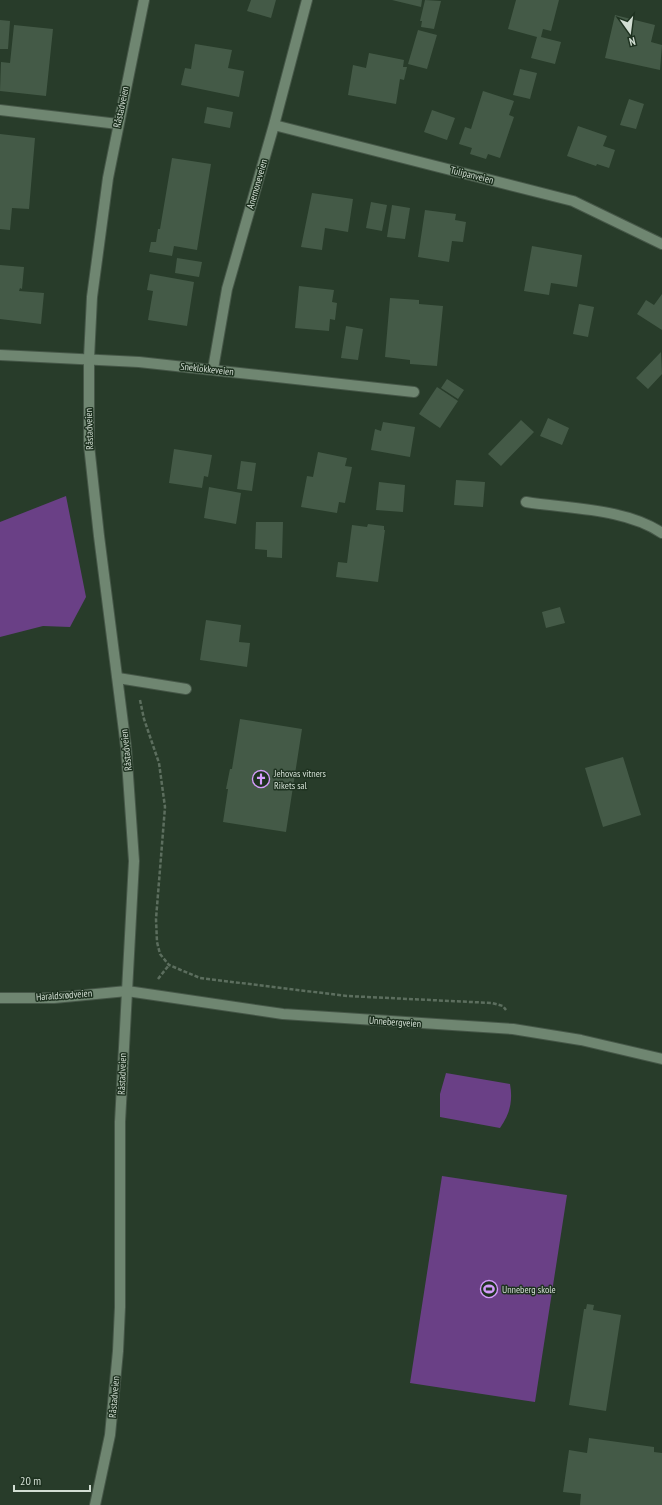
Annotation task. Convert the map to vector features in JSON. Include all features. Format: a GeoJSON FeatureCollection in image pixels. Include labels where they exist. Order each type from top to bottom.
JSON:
{"type":"FeatureCollection","features":[{"type":"Feature","properties":{"kind":"street","name":"Råstadveien"},"geometry":{"type":"LineString","coordinates":[[95,1505],[110,1435],[118,1351],[120,1307],[120,1122],[134,861],[126,747],[89,445],[89,358],[92,297],[97,250],[118,124],[144,0]]}},
{"type":"Feature","properties":{"kind":"street","name":"Anemoneveien"},"geometry":{"type":"LineString","coordinates":[[213,369],[227,289],[274,125],[306,0]]}},
{"type":"Feature","properties":{"kind":"street"},"geometry":{"type":"LineString","coordinates":[[0,110],[118,124]]}},
{"type":"Feature","properties":{"kind":"street","name":"Tulipanveien"},"geometry":{"type":"LineString","coordinates":[[274,125],[573,201],[662,244]]}},
{"type":"Feature","properties":{"kind":"street","name":"Sneklokkeveien"},"geometry":{"type":"LineString","coordinates":[[0,355],[89,358],[213,369],[414,392]]}},
{"type":"Feature","properties":{"kind":"street"},"geometry":{"type":"LineString","coordinates":[[526,502],[603,512],[638,521],[662,533]]}},
{"type":"Feature","properties":{"kind":"street"},"geometry":{"type":"LineString","coordinates":[[118,678],[186,689]]}},
{"type":"Feature","properties":{"kind":"street","name":"Haraldsrødveien"},"geometry":{"type":"LineString","coordinates":[[0,998],[54,998],[127,991]]}},
{"type":"Feature","properties":{"kind":"street","name":"Unnebergveien"},"geometry":{"type":"LineString","coordinates":[[127,991],[283,1014],[513,1029],[581,1040],[662,1059]]}},
{"type":"Feature","properties":{"kind":"path"},"geometry":{"type":"LineString","coordinates":[[137,680],[144,720],[158,763],[165,807],[156,919],[157,942],[160,954],[169,965],[200,978],[347,996],[492,1003],[503,1006],[510,1015],[513,1029]]}},
{"type":"Feature","properties":{"kind":"shaded area"},"geometry":{"type":"Polygon","coordinates":[[[66,496],[86,597],[70,627],[43,626],[0,637],[0,522],[66,496]]]}},
{"type":"Feature","properties":{"kind":"shaded area"},"geometry":{"type":"Polygon","coordinates":[[[446,1073],[510,1084],[510,1107],[500,1128],[440,1117],[440,1094],[446,1073]]]}},
{"type":"Feature","properties":{"kind":"shaded area","name":"Unneberg skole"},"geometry":{"type":"Polygon","coordinates":[[[442,1176],[567,1195],[535,1402],[410,1383],[442,1176]]]}},
{"type":"Feature","properties":{"kind":"building"},"geometry":{"type":"Polygon","coordinates":[[[251,0],[276,0],[271,18],[247,11],[251,0]]]}},
{"type":"Feature","properties":{"kind":"building"},"geometry":{"type":"Polygon","coordinates":[[[392,0],[422,0],[421,7],[392,0]]]}},
{"type":"Feature","properties":{"kind":"building"},"geometry":{"type":"Polygon","coordinates":[[[425,0],[441,1],[434,29],[421,27],[422,21],[420,21],[425,0]]]}},
{"type":"Feature","properties":{"kind":"building"},"geometry":{"type":"Polygon","coordinates":[[[516,0],[559,0],[551,31],[543,29],[541,37],[561,42],[555,64],[531,58],[537,37],[508,29],[516,0]]]}},
{"type":"Feature","properties":{"kind":"building"},"geometry":{"type":"Polygon","coordinates":[[[615,15],[655,25],[651,42],[662,45],[660,70],[605,58],[615,15]]]}},
{"type":"Feature","properties":{"kind":"building"},"geometry":{"type":"Polygon","coordinates":[[[0,20],[10,21],[8,49],[0,49],[0,20]]]}},
{"type":"Feature","properties":{"kind":"building"},"geometry":{"type":"Polygon","coordinates":[[[14,25],[53,29],[46,96],[0,91],[1,62],[10,63],[14,25]]]}},
{"type":"Feature","properties":{"kind":"building"},"geometry":{"type":"Polygon","coordinates":[[[418,30],[437,35],[427,69],[408,64],[418,30]]]}},
{"type":"Feature","properties":{"kind":"building"},"geometry":{"type":"Polygon","coordinates":[[[195,44],[232,50],[228,68],[244,71],[239,97],[181,85],[185,68],[191,69],[195,44]]]}},
{"type":"Feature","properties":{"kind":"building"},"geometry":{"type":"Polygon","coordinates":[[[369,53],[404,60],[403,67],[407,67],[404,80],[400,79],[396,104],[348,95],[353,65],[366,68],[369,53]]]}},
{"type":"Feature","properties":{"kind":"building"},"geometry":{"type":"Polygon","coordinates":[[[520,69],[537,73],[530,99],[513,95],[520,69]]]}},
{"type":"Feature","properties":{"kind":"building"},"geometry":{"type":"Polygon","coordinates":[[[483,91],[514,101],[509,115],[514,117],[500,158],[488,154],[486,159],[470,154],[472,148],[459,144],[465,127],[471,129],[483,91]]]}},
{"type":"Feature","properties":{"kind":"building"},"geometry":{"type":"Polygon","coordinates":[[[629,99],[644,104],[636,129],[620,125],[629,99]]]}},
{"type":"Feature","properties":{"kind":"building"},"geometry":{"type":"Polygon","coordinates":[[[207,107],[233,112],[230,128],[204,123],[207,107]]]}},
{"type":"Feature","properties":{"kind":"building"},"geometry":{"type":"Polygon","coordinates":[[[432,110],[455,118],[447,140],[424,132],[432,110]]]}},
{"type":"Feature","properties":{"kind":"building"},"geometry":{"type":"Polygon","coordinates":[[[578,126],[607,136],[603,146],[615,150],[609,168],[597,164],[596,166],[567,156],[578,126]]]}},
{"type":"Feature","properties":{"kind":"building"},"geometry":{"type":"Polygon","coordinates":[[[0,134],[35,138],[29,209],[12,208],[10,230],[0,229],[0,134]]]}},
{"type":"Feature","properties":{"kind":"building"},"geometry":{"type":"Polygon","coordinates":[[[172,158],[211,164],[197,250],[174,246],[172,256],[149,252],[151,242],[156,242],[158,229],[160,229],[172,158]]]}},
{"type":"Feature","properties":{"kind":"building"},"geometry":{"type":"Polygon","coordinates":[[[312,193],[353,199],[348,232],[325,228],[322,250],[301,247],[312,193]]]}},
{"type":"Feature","properties":{"kind":"building"},"geometry":{"type":"Polygon","coordinates":[[[371,202],[387,205],[382,231],[366,228],[371,202]]]}},
{"type":"Feature","properties":{"kind":"building"},"geometry":{"type":"Polygon","coordinates":[[[392,205],[410,208],[405,239],[387,237],[392,205]]]}},
{"type":"Feature","properties":{"kind":"building"},"geometry":{"type":"Polygon","coordinates":[[[425,210],[456,214],[455,220],[466,222],[463,242],[452,241],[449,262],[418,257],[425,210]]]}},
{"type":"Feature","properties":{"kind":"building"},"geometry":{"type":"Polygon","coordinates":[[[532,246],[582,255],[577,287],[551,283],[549,295],[524,291],[532,246]]]}},
{"type":"Feature","properties":{"kind":"building"},"geometry":{"type":"Polygon","coordinates":[[[177,258],[202,262],[199,277],[175,273],[177,258]]]}},
{"type":"Feature","properties":{"kind":"building"},"geometry":{"type":"Polygon","coordinates":[[[0,265],[24,267],[22,289],[20,288],[19,291],[44,293],[41,324],[0,319],[0,265]]]}},
{"type":"Feature","properties":{"kind":"building"},"geometry":{"type":"Polygon","coordinates":[[[150,274],[194,282],[187,326],[148,320],[153,291],[147,290],[150,274]]]}},
{"type":"Feature","properties":{"kind":"building"},"geometry":{"type":"Polygon","coordinates":[[[299,286],[334,290],[332,302],[337,303],[335,320],[330,319],[329,331],[295,328],[299,286]]]}},
{"type":"Feature","properties":{"kind":"building"},"geometry":{"type":"Polygon","coordinates":[[[662,294],[662,330],[637,314],[646,300],[654,305],[662,294]]]}},
{"type":"Feature","properties":{"kind":"building"},"geometry":{"type":"Polygon","coordinates":[[[390,298],[419,300],[419,304],[443,306],[437,366],[410,364],[410,360],[385,357],[390,298]]]}},
{"type":"Feature","properties":{"kind":"building"},"geometry":{"type":"Polygon","coordinates":[[[579,304],[594,307],[588,337],[573,334],[579,304]]]}},
{"type":"Feature","properties":{"kind":"building"},"geometry":{"type":"Polygon","coordinates":[[[346,326],[363,329],[358,360],[341,358],[346,326]]]}},
{"type":"Feature","properties":{"kind":"building"},"geometry":{"type":"Polygon","coordinates":[[[661,352],[662,374],[648,389],[636,378],[661,352]]]}},
{"type":"Feature","properties":{"kind":"building"},"geometry":{"type":"Polygon","coordinates":[[[447,379],[464,390],[458,399],[441,388],[447,379]]]}},
{"type":"Feature","properties":{"kind":"building"},"geometry":{"type":"Polygon","coordinates":[[[437,387],[458,401],[440,428],[419,414],[437,387]]]}},
{"type":"Feature","properties":{"kind":"building"},"geometry":{"type":"Polygon","coordinates":[[[548,418],[569,428],[562,445],[540,436],[548,418]]]}},
{"type":"Feature","properties":{"kind":"building"},"geometry":{"type":"Polygon","coordinates":[[[521,420],[534,432],[501,466],[488,454],[521,420]]]}},
{"type":"Feature","properties":{"kind":"building"},"geometry":{"type":"Polygon","coordinates":[[[383,422],[415,427],[410,457],[371,450],[375,429],[381,431],[383,422]]]}},
{"type":"Feature","properties":{"kind":"building"},"geometry":{"type":"Polygon","coordinates":[[[174,449],[212,455],[208,477],[204,476],[202,488],[169,483],[174,449]]]}},
{"type":"Feature","properties":{"kind":"building"},"geometry":{"type":"Polygon","coordinates":[[[318,452],[347,458],[345,466],[352,467],[345,503],[339,502],[337,513],[301,507],[307,476],[313,477],[318,452]]]}},
{"type":"Feature","properties":{"kind":"building"},"geometry":{"type":"Polygon","coordinates":[[[241,461],[256,463],[252,491],[237,489],[241,461]]]}},
{"type":"Feature","properties":{"kind":"building"},"geometry":{"type":"Polygon","coordinates":[[[456,480],[485,482],[483,507],[454,505],[456,480]]]}},
{"type":"Feature","properties":{"kind":"building"},"geometry":{"type":"Polygon","coordinates":[[[379,482],[405,485],[403,512],[376,510],[379,482]]]}},
{"type":"Feature","properties":{"kind":"building"},"geometry":{"type":"Polygon","coordinates":[[[209,487],[241,493],[236,524],[204,518],[209,487]]]}},
{"type":"Feature","properties":{"kind":"building"},"geometry":{"type":"Polygon","coordinates":[[[256,522],[283,522],[282,558],[267,557],[267,550],[255,549],[256,522]]]}},
{"type":"Feature","properties":{"kind":"building"},"geometry":{"type":"Polygon","coordinates":[[[368,524],[384,526],[385,530],[378,582],[336,577],[338,562],[347,563],[352,525],[367,527],[368,524]]]}},
{"type":"Feature","properties":{"kind":"building"},"geometry":{"type":"Polygon","coordinates":[[[560,607],[565,623],[546,628],[542,612],[560,607]]]}},
{"type":"Feature","properties":{"kind":"building"},"geometry":{"type":"Polygon","coordinates":[[[206,620],[241,625],[239,642],[250,643],[247,667],[200,660],[206,620]]]}},
{"type":"Feature","properties":{"kind":"building","name":"Jehovas vitners Rikets sal"},"geometry":{"type":"Polygon","coordinates":[[[240,719],[302,729],[286,832],[223,822],[228,789],[226,789],[230,769],[232,769],[240,719]]]}},
{"type":"Feature","properties":{"kind":"building"},"geometry":{"type":"Polygon","coordinates":[[[623,757],[641,815],[603,827],[585,768],[623,757]]]}},
{"type":"Feature","properties":{"kind":"building"},"geometry":{"type":"Polygon","coordinates":[[[587,1304],[594,1305],[593,1310],[621,1315],[606,1411],[569,1405],[584,1309],[586,1309],[587,1304]]]}},
{"type":"Feature","properties":{"kind":"building"},"geometry":{"type":"Polygon","coordinates":[[[589,1438],[654,1447],[654,1452],[662,1453],[662,1505],[580,1505],[581,1494],[563,1492],[569,1450],[587,1453],[589,1438]]]}},
{"type":"Feature","properties":{"kind":"place","name":"Jehovas vitners Rikets sal"},"geometry":{"type":"Point","coordinates":[261,779]}},
{"type":"Feature","properties":{"kind":"place","name":"Unneberg skole"},"geometry":{"type":"Point","coordinates":[489,1289]}}]}
